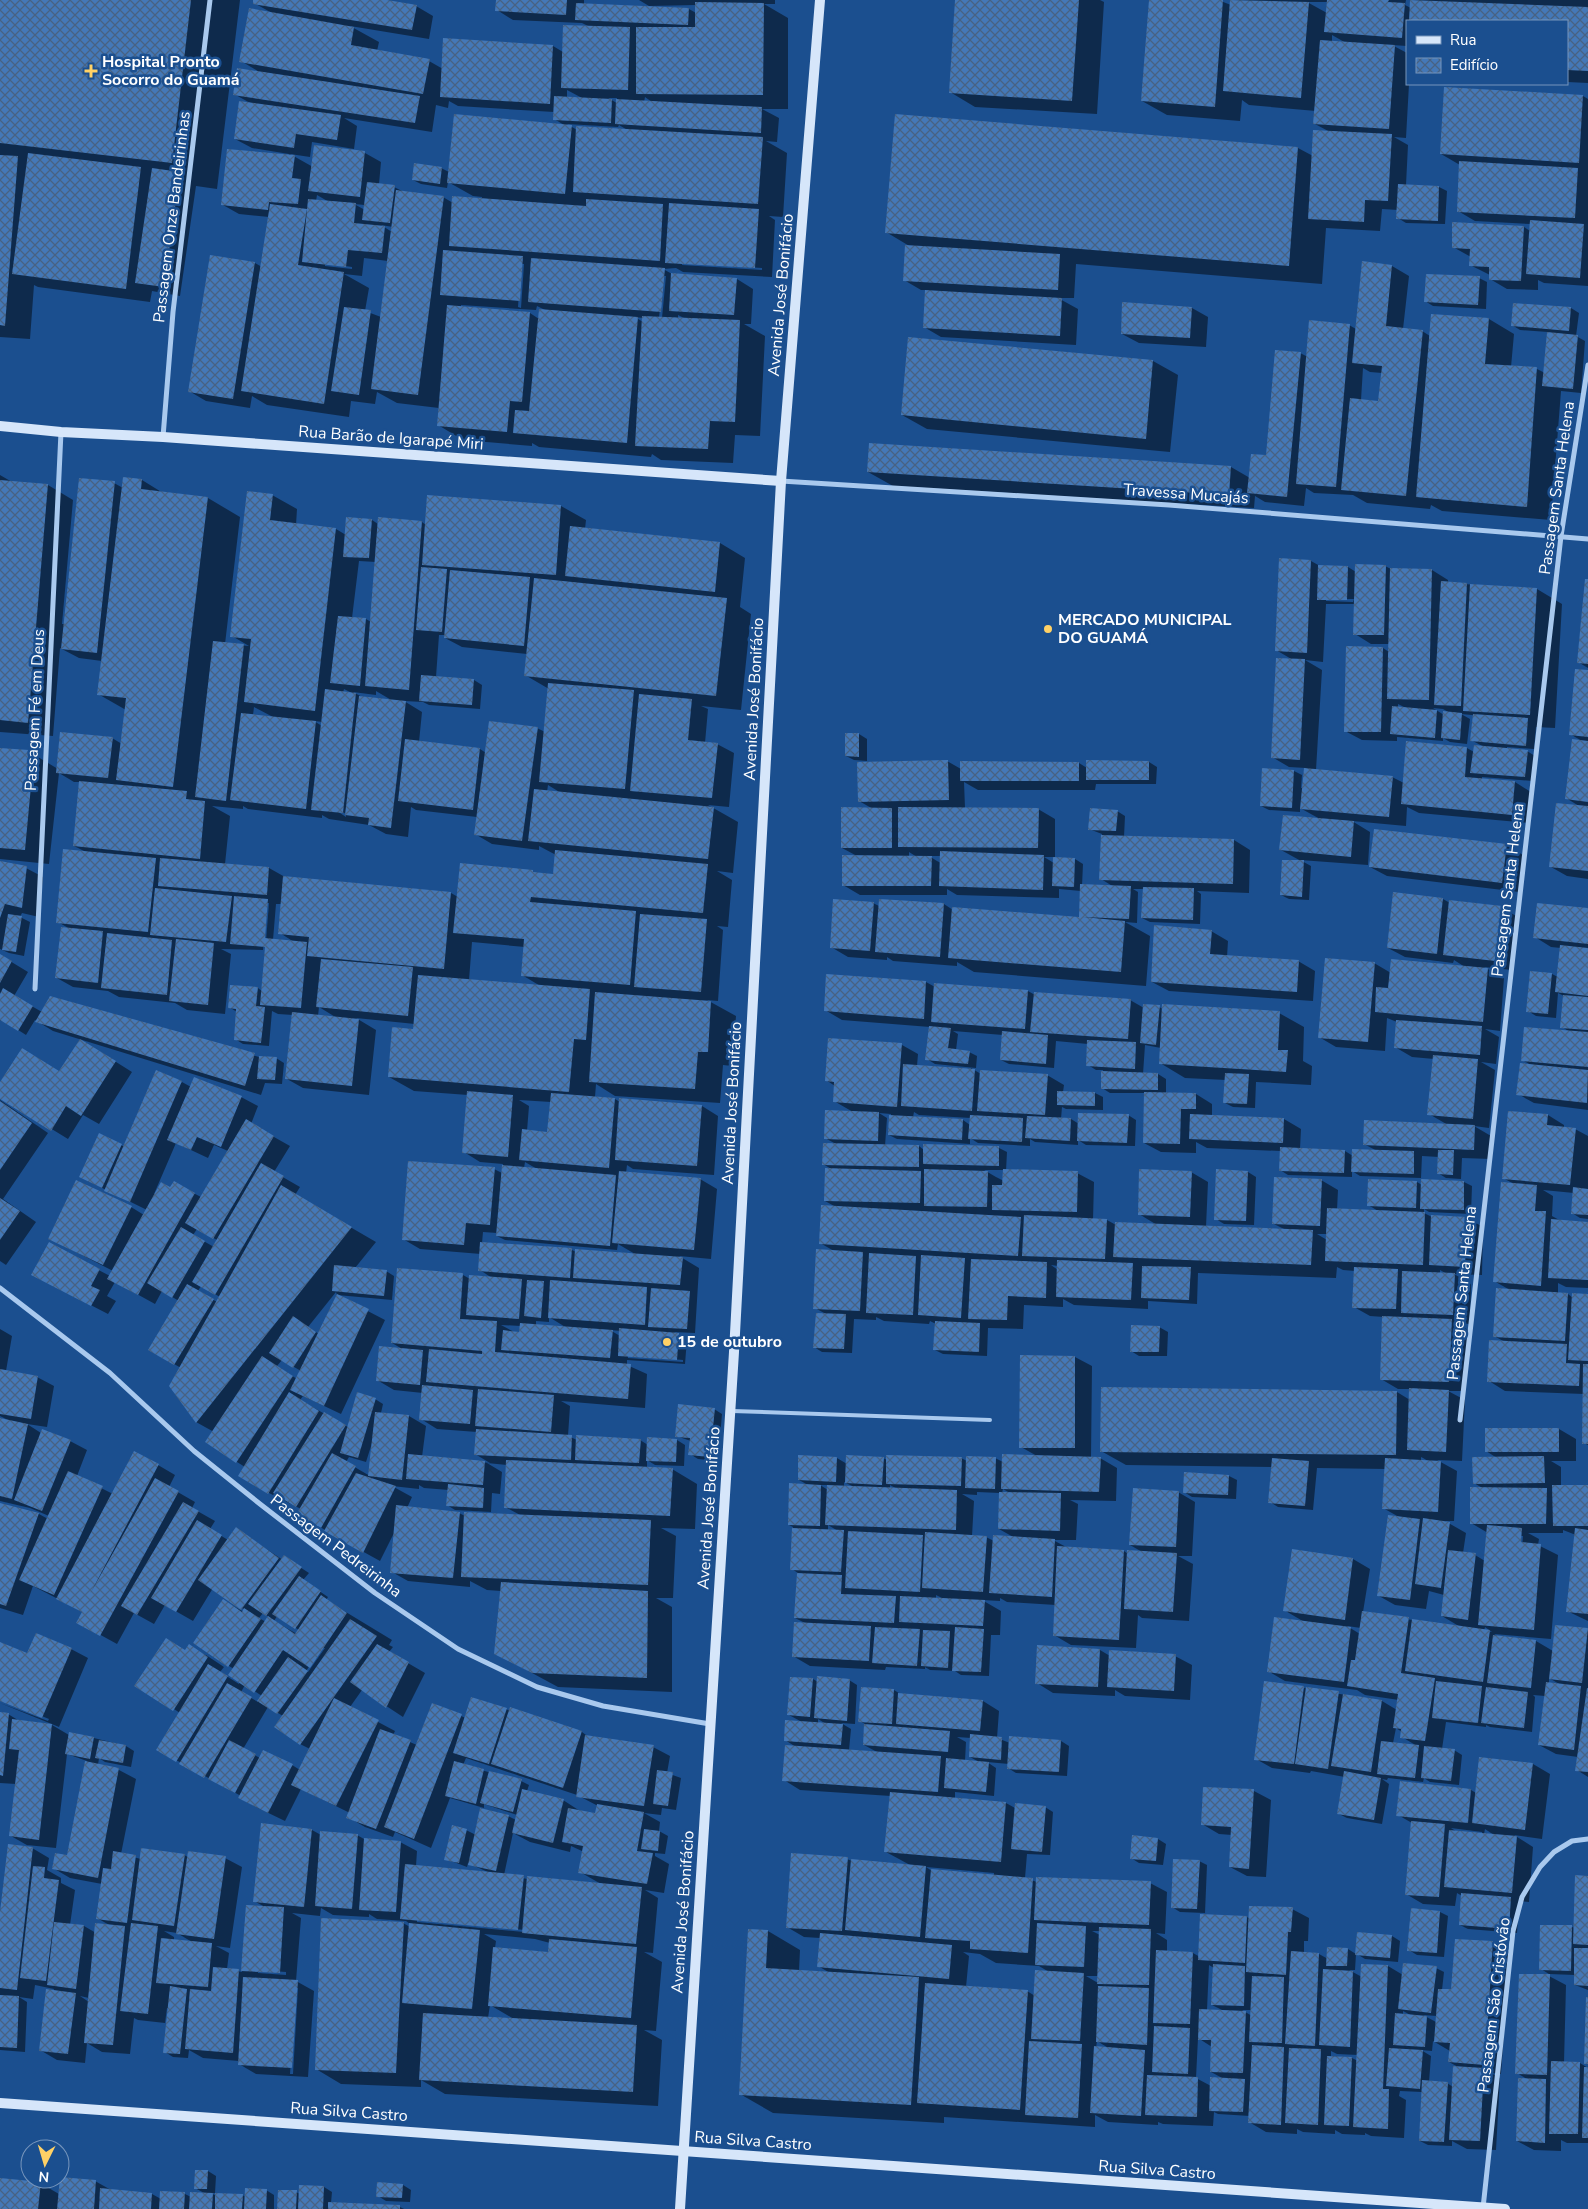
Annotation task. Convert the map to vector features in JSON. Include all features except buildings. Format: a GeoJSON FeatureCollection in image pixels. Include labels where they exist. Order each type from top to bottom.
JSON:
{"type":"FeatureCollection","features":[{"type":"Feature","properties":{"kind":"main road","name":"Avenida José Bonifácio"},"geometry":{"type":"LineString","coordinates":[[680,2209],[682,2151],[730,1411],[781,481],[820,0]]}},
{"type":"Feature","properties":{"kind":"main road","name":"Rua Barão de Igarapé Miri"},"geometry":{"type":"LineString","coordinates":[[0,426],[60,432],[163,437],[781,481]]}},
{"type":"Feature","properties":{"kind":"main road","name":"Rua Silva Castro"},"geometry":{"type":"LineString","coordinates":[[0,2102],[1505,2209]]}},
{"type":"Feature","properties":{"kind":"street","name":"Passagem Onze Bandeirinhas"},"geometry":{"type":"LineString","coordinates":[[163,437],[173,312],[210,0]]}},
{"type":"Feature","properties":{"kind":"street","name":"Passagem Santa Helena"},"geometry":{"type":"LineString","coordinates":[[1460,1420],[1561,536],[1588,365]]}},
{"type":"Feature","properties":{"kind":"street","name":"Passagem Fé em Deus"},"geometry":{"type":"LineString","coordinates":[[35,989],[60,432]]}},
{"type":"Feature","properties":{"kind":"street","name":"Travessa Mucajás"},"geometry":{"type":"LineString","coordinates":[[781,481],[1169,505],[1588,539]]}},
{"type":"Feature","properties":{"kind":"street","name":"Passagem Pedreirinha"},"geometry":{"type":"LineString","coordinates":[[0,1288],[110,1373],[194,1451],[260,1504],[375,1593],[458,1649],[537,1687],[603,1706],[710,1724]]}},
{"type":"Feature","properties":{"kind":"street","name":"Passagem São Cristóvão"},"geometry":{"type":"LineString","coordinates":[[1483,2208],[1513,1931],[1522,1897],[1540,1867],[1554,1852],[1572,1841],[1588,1840]]}},
{"type":"Feature","properties":{"kind":"lane"},"geometry":{"type":"LineString","coordinates":[[730,1411],[990,1420]]}},
{"type":"Feature","properties":{"kind":"place","name":"Hospital Pronto Socorro do Guamá"},"geometry":{"type":"Point","coordinates":[91,71]}},
{"type":"Feature","properties":{"kind":"place","name":"MERCADO MUNICIPAL DO GUAMÁ"},"geometry":{"type":"Point","coordinates":[1048,629]}},
{"type":"Feature","properties":{"kind":"place","name":"15 de outubro"},"geometry":{"type":"Point","coordinates":[667,1342]}}]}
